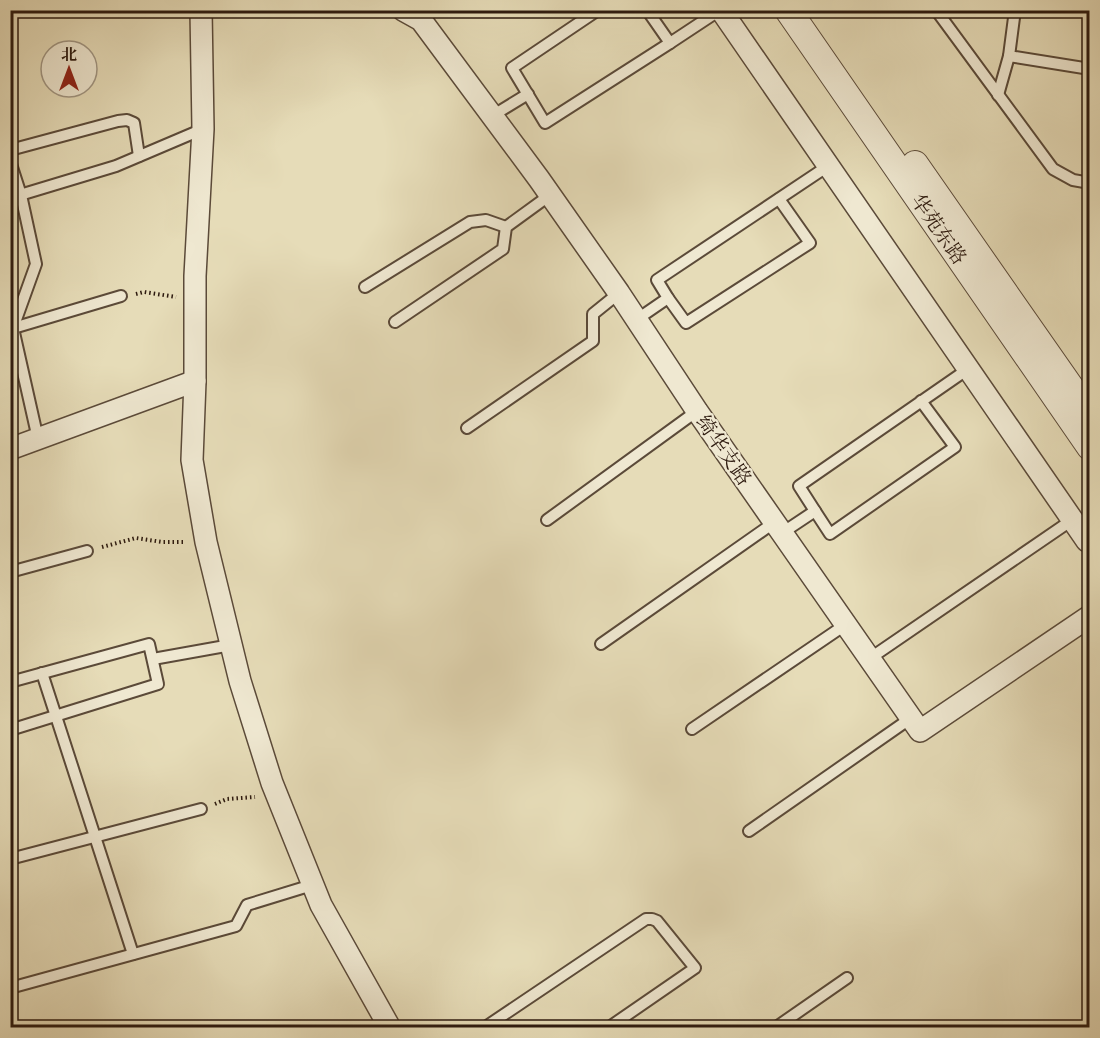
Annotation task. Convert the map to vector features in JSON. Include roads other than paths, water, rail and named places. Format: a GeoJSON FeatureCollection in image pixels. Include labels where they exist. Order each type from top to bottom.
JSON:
{"type":"FeatureCollection","features":[{"type":"Feature","properties":{"kind":"street"},"geometry":{"type":"LineString","coordinates":[[201,10],[203,129],[195,276],[192,460],[206,542],[240,681],[277,795],[321,905],[390,1028]]}},
{"type":"Feature","properties":{"kind":"street","name":"绮华支路"},"geometry":{"type":"LineString","coordinates":[[403,10],[421,20],[550,195],[845,626],[911,718]]}},
{"type":"Feature","properties":{"kind":"street"},"geometry":{"type":"LineString","coordinates":[[721,10],[1087,542]]}},
{"type":"Feature","properties":{"kind":"street","name":"华苑东路"},"geometry":{"type":"LineString","coordinates":[[788,10],[1089,447]]}},
{"type":"Feature","properties":{"kind":"street","name":"华苑东路"},"geometry":{"type":"LineString","coordinates":[[809,10],[1089,415]]}},
{"type":"Feature","properties":{"kind":"street"},"geometry":{"type":"LineString","coordinates":[[10,448],[195,381]]}},
{"type":"Feature","properties":{"kind":"street"},"geometry":{"type":"LineString","coordinates":[[911,718],[920,731],[1089,616]]}},
{"type":"Feature","properties":{"kind":"lane"},"geometry":{"type":"LineString","coordinates":[[598,10],[512,68],[545,123],[721,10]]}},
{"type":"Feature","properties":{"kind":"lane"},"geometry":{"type":"LineString","coordinates":[[647,10],[670,44]]}},
{"type":"Feature","properties":{"kind":"lane"},"geometry":{"type":"LineString","coordinates":[[936,10],[1053,169],[1073,180],[1089,183]]}},
{"type":"Feature","properties":{"kind":"lane"},"geometry":{"type":"LineString","coordinates":[[998,95],[1009,56],[1015,10]]}},
{"type":"Feature","properties":{"kind":"lane"},"geometry":{"type":"LineString","coordinates":[[1009,56],[1089,69]]}},
{"type":"Feature","properties":{"kind":"lane"},"geometry":{"type":"LineString","coordinates":[[492,116],[528,94]]}},
{"type":"Feature","properties":{"kind":"lane"},"geometry":{"type":"LineString","coordinates":[[10,150],[127,120],[134,123],[139,156]]}},
{"type":"Feature","properties":{"kind":"lane"},"geometry":{"type":"LineString","coordinates":[[16,197],[116,166],[203,129]]}},
{"type":"Feature","properties":{"kind":"lane"},"geometry":{"type":"LineString","coordinates":[[10,161],[16,197],[36,264],[12,329],[38,439]]}},
{"type":"Feature","properties":{"kind":"lane"},"geometry":{"type":"LineString","coordinates":[[779,199],[810,243],[686,323],[657,280],[828,166]]}},
{"type":"Feature","properties":{"kind":"lane"},"geometry":{"type":"LineString","coordinates":[[395,322],[503,249],[506,228],[550,195]]}},
{"type":"Feature","properties":{"kind":"lane"},"geometry":{"type":"LineString","coordinates":[[365,287],[470,222],[486,220],[506,228]]}},
{"type":"Feature","properties":{"kind":"lane"},"geometry":{"type":"LineString","coordinates":[[467,428],[593,341],[593,314],[619,293]]}},
{"type":"Feature","properties":{"kind":"lane"},"geometry":{"type":"LineString","coordinates":[[12,329],[121,296]]}},
{"type":"Feature","properties":{"kind":"lane"},"geometry":{"type":"LineString","coordinates":[[636,320],[668,298]]}},
{"type":"Feature","properties":{"kind":"lane"},"geometry":{"type":"LineString","coordinates":[[921,401],[955,447],[830,534],[799,486],[921,401],[968,369]]}},
{"type":"Feature","properties":{"kind":"lane"},"geometry":{"type":"LineString","coordinates":[[547,520],[697,411]]}},
{"type":"Feature","properties":{"kind":"lane"},"geometry":{"type":"LineString","coordinates":[[601,644],[778,528],[815,511]]}},
{"type":"Feature","properties":{"kind":"lane"},"geometry":{"type":"LineString","coordinates":[[869,659],[1072,520]]}},
{"type":"Feature","properties":{"kind":"lane"},"geometry":{"type":"LineString","coordinates":[[10,572],[87,551]]}},
{"type":"Feature","properties":{"kind":"lane"},"geometry":{"type":"LineString","coordinates":[[692,729],[845,626]]}},
{"type":"Feature","properties":{"kind":"lane"},"geometry":{"type":"LineString","coordinates":[[10,682],[149,644],[158,684],[10,730]]}},
{"type":"Feature","properties":{"kind":"lane"},"geometry":{"type":"LineString","coordinates":[[153,659],[231,645]]}},
{"type":"Feature","properties":{"kind":"lane"},"geometry":{"type":"LineString","coordinates":[[42,673],[133,954]]}},
{"type":"Feature","properties":{"kind":"lane"},"geometry":{"type":"LineString","coordinates":[[749,831],[911,718]]}},
{"type":"Feature","properties":{"kind":"lane"},"geometry":{"type":"LineString","coordinates":[[10,859],[201,810]]}},
{"type":"Feature","properties":{"kind":"lane"},"geometry":{"type":"LineString","coordinates":[[10,988],[236,926],[247,905],[312,885]]}},
{"type":"Feature","properties":{"kind":"lane"},"geometry":{"type":"LineString","coordinates":[[484,1028],[646,919],[652,918],[657,921],[695,968],[608,1028]]}},
{"type":"Feature","properties":{"kind":"lane"},"geometry":{"type":"LineString","coordinates":[[775,1028],[848,978]]}}]}
